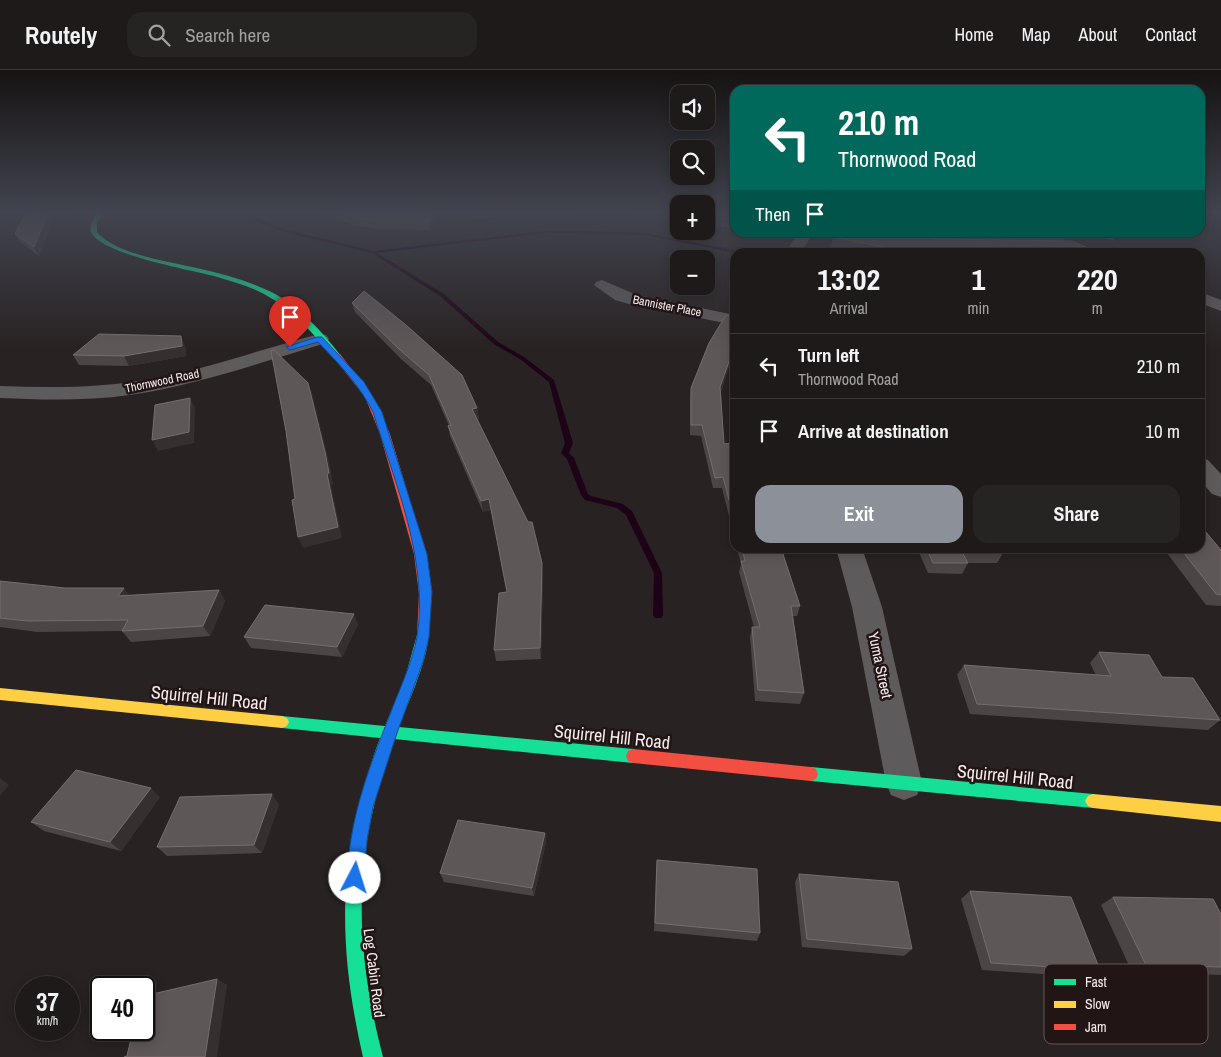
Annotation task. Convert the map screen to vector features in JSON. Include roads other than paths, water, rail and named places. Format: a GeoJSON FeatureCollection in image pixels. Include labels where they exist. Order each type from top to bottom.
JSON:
{"type":"FeatureCollection","features":[{"type":"Feature","properties":{"kind":"street","name":"Log Cabin Road"},"geometry":{"type":"LineString","coordinates":[[148,257],[237,280],[265,291],[279,299],[362,384],[377,412],[421,554],[426,592],[423,637],[417,662],[390,733],[366,807],[358,840],[352,916],[354,956],[359,995],[373,1057]]}},
{"type":"Feature","properties":{"kind":"street","name":"Bannister Place"},"geometry":{"type":"LineString","coordinates":[[602,285],[622,296],[635,300],[730,319]]}},
{"type":"Feature","properties":{"kind":"street"},"geometry":{"type":"LineString","coordinates":[[1205,299],[1221,306]]}},
{"type":"Feature","properties":{"kind":"street","name":"Thornwood Road"},"geometry":{"type":"LineString","coordinates":[[0,392],[73,394],[130,388],[198,373],[320,339]]}},
{"type":"Feature","properties":{"kind":"street"},"geometry":{"type":"LineString","coordinates":[[1205,471],[1221,490]]}},
{"type":"Feature","properties":{"kind":"street","name":"Yuma Street"},"geometry":{"type":"LineString","coordinates":[[851,553],[867,607],[904,783]]}},
{"type":"Feature","properties":{"kind":"street","name":"Squirrel Hill Road"},"geometry":{"type":"LineString","coordinates":[[0,694],[1221,814]]}},
{"type":"Feature","properties":{"kind":"waterway"},"geometry":{"type":"LineString","coordinates":[[381,257],[442,295],[496,343],[522,358],[552,381],[569,443],[565,453],[570,458],[585,495],[588,498],[620,506],[629,513],[658,573],[658,615]]}}]}
